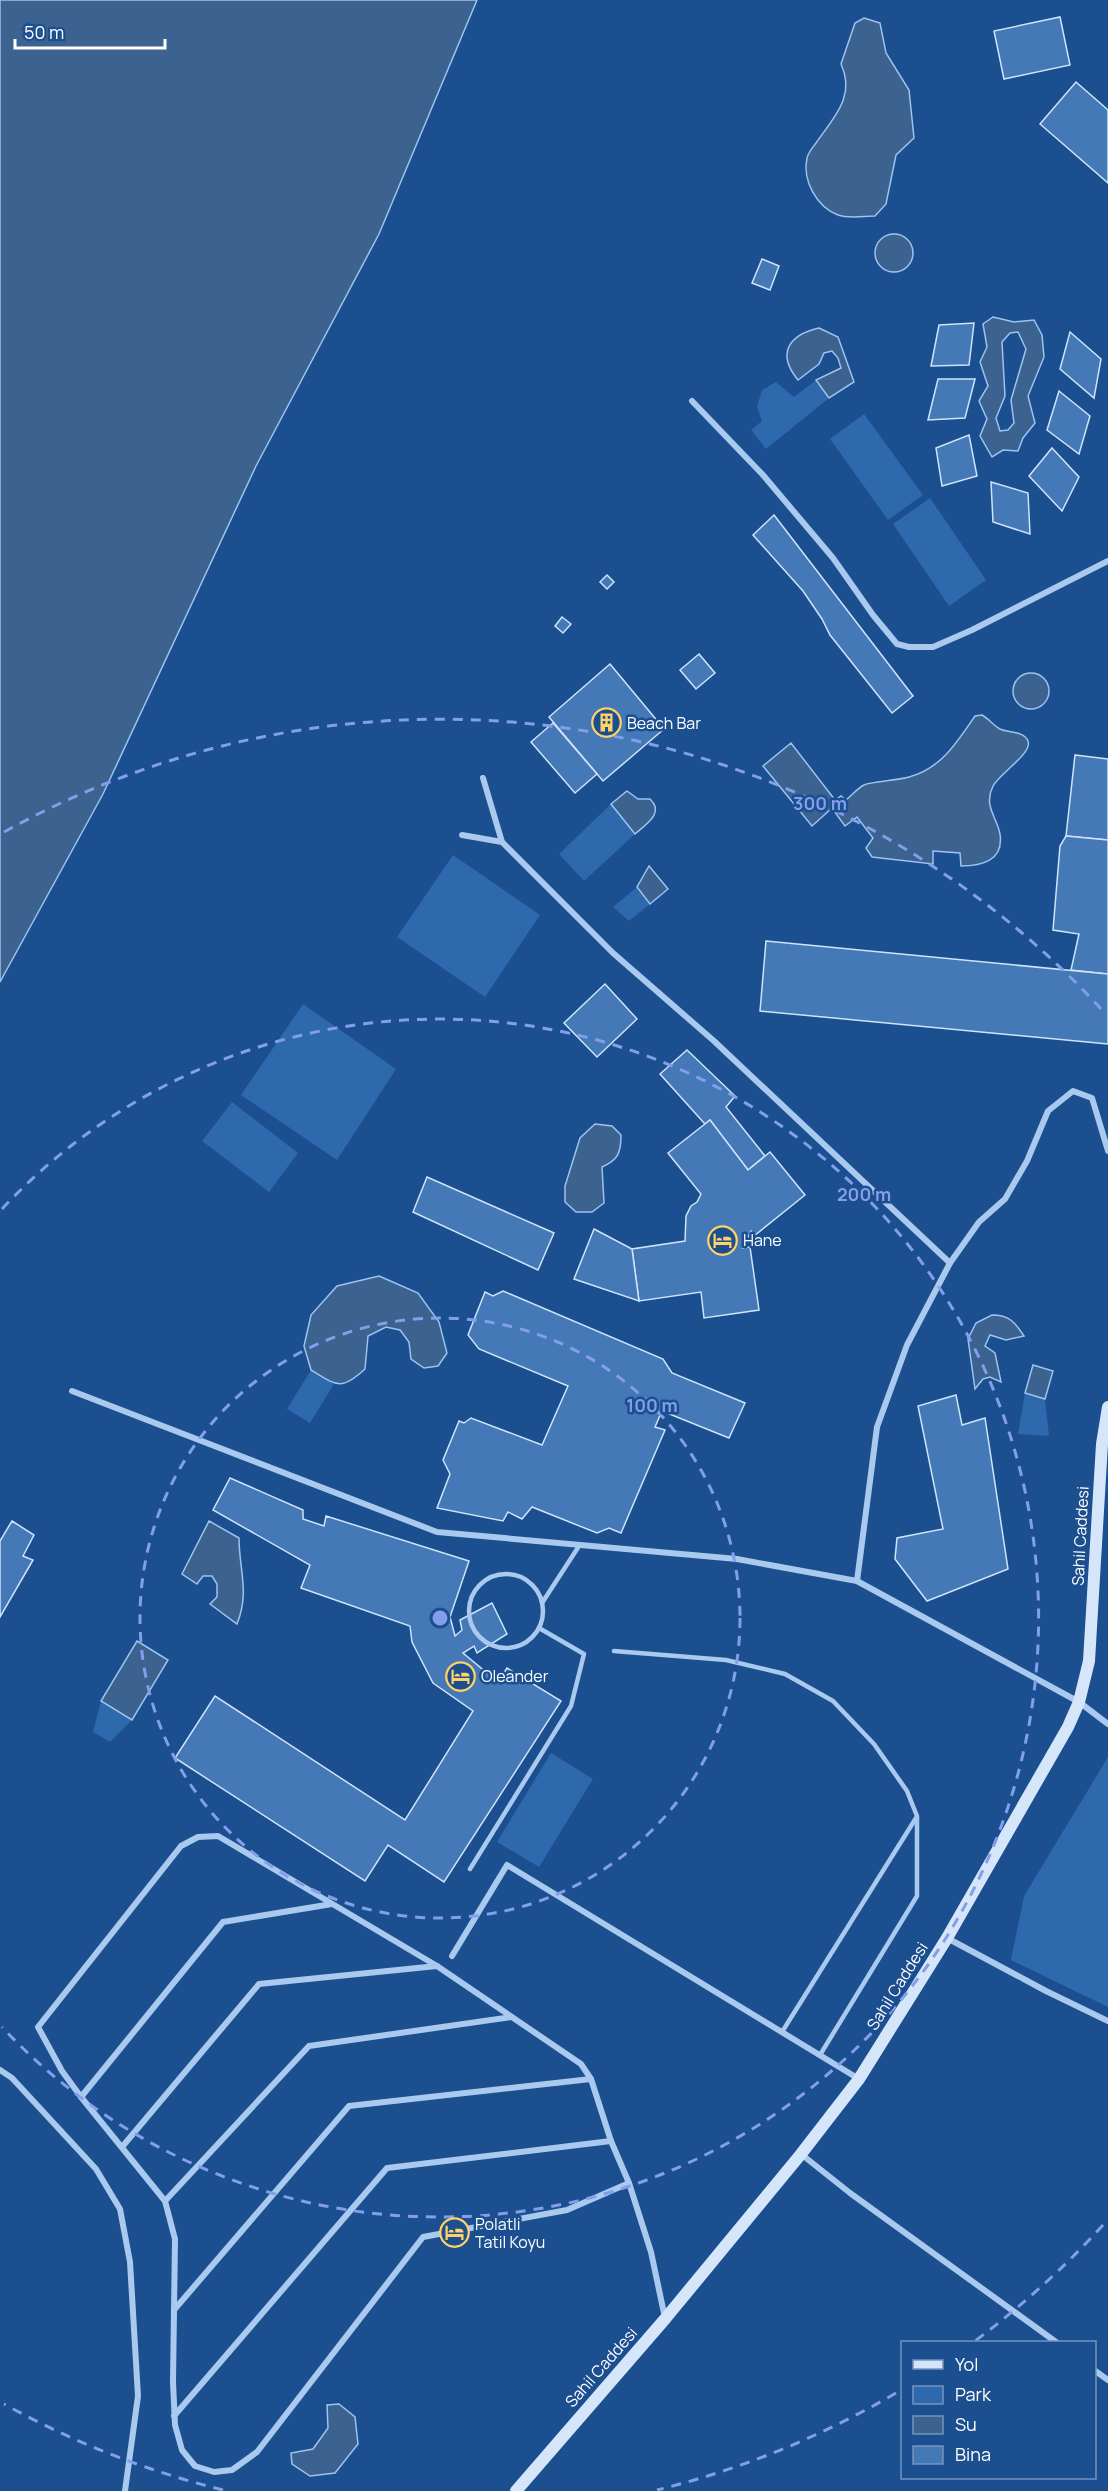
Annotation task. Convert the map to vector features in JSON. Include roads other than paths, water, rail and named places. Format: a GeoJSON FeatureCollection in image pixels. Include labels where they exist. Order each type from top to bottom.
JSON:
{"type":"FeatureCollection","features":[{"type":"Feature","properties":{"kind":"main road","name":"Sahil Caddesi"},"geometry":{"type":"LineString","coordinates":[[516,2491],[665,2319],[801,2154],[859,2079],[947,1938],[1068,1727],[1079,1702],[1089,1661],[1102,1444],[1108,1407]]}},
{"type":"Feature","properties":{"kind":"street"},"geometry":{"type":"LineString","coordinates":[[692,401],[763,475],[832,558],[897,644],[909,647],[933,646],[972,630],[1108,561]]}},
{"type":"Feature","properties":{"kind":"street"},"geometry":{"type":"LineString","coordinates":[[483,778],[502,842],[613,953],[714,1041],[950,1263]]}},
{"type":"Feature","properties":{"kind":"street"},"geometry":{"type":"LineString","coordinates":[[462,835],[502,842]]}},
{"type":"Feature","properties":{"kind":"street"},"geometry":{"type":"LineString","coordinates":[[857,1581],[877,1427],[907,1345],[950,1263],[979,1222],[1005,1199],[1027,1161],[1048,1112],[1073,1091],[1092,1098],[1108,1151]]}},
{"type":"Feature","properties":{"kind":"street"},"geometry":{"type":"LineString","coordinates":[[72,1391],[436,1532],[737,1559],[857,1581],[1079,1702],[1108,1724]]}},
{"type":"Feature","properties":{"kind":"street"},"geometry":{"type":"LineString","coordinates":[[629,2183],[567,2210],[423,2237],[257,2452],[232,2470],[214,2472],[195,2466],[182,2450],[174,2425],[175,2239],[165,2201],[62,2071],[38,2027],[181,1846],[198,1837],[218,1836],[437,1966],[581,2064],[591,2079],[611,2140],[629,2183],[651,2252],[665,2319]]}},
{"type":"Feature","properties":{"kind":"street"},"geometry":{"type":"LineString","coordinates":[[452,1956],[507,1865],[859,2079]]}},
{"type":"Feature","properties":{"kind":"street"},"geometry":{"type":"LineString","coordinates":[[81,2097],[223,1922],[332,1904]]}},
{"type":"Feature","properties":{"kind":"street"},"geometry":{"type":"LineString","coordinates":[[947,1938],[1108,2021]]}},
{"type":"Feature","properties":{"kind":"street"},"geometry":{"type":"LineString","coordinates":[[122,2147],[259,1984],[437,1966]]}},
{"type":"Feature","properties":{"kind":"street"},"geometry":{"type":"LineString","coordinates":[[165,2201],[309,2046],[513,2017]]}},
{"type":"Feature","properties":{"kind":"street"},"geometry":{"type":"LineString","coordinates":[[0,2070],[12,2078],[96,2169],[120,2209],[130,2262],[138,2396],[125,2491]]}},
{"type":"Feature","properties":{"kind":"street"},"geometry":{"type":"LineString","coordinates":[[173,2311],[350,2106],[591,2079]]}},
{"type":"Feature","properties":{"kind":"street"},"geometry":{"type":"LineString","coordinates":[[174,2416],[387,2168],[611,2140]]}},
{"type":"Feature","properties":{"kind":"street"},"geometry":{"type":"LineString","coordinates":[[801,2154],[850,2193],[1053,2341]]}},
{"type":"Feature","properties":{"kind":"street"},"geometry":{"type":"LineString","coordinates":[[1096,2371],[1108,2380]]}},
{"type":"Feature","properties":{"kind":"lane"},"geometry":{"type":"LineString","coordinates":[[542,1603],[579,1546]]}},
{"type":"Feature","properties":{"kind":"lane"},"geometry":{"type":"LineString","coordinates":[[498,1574],[521,1577],[531,1583],[542,1603],[543,1616],[539,1628],[531,1638],[520,1645],[508,1648],[495,1647],[483,1641],[475,1631],[470,1619],[469,1606],[472,1595],[487,1578],[498,1574]]}},
{"type":"Feature","properties":{"kind":"lane"},"geometry":{"type":"LineString","coordinates":[[470,1869],[571,1706],[584,1654],[539,1628]]}},
{"type":"Feature","properties":{"kind":"lane"},"geometry":{"type":"LineString","coordinates":[[614,1651],[726,1660],[785,1674],[833,1701],[874,1744],[907,1791],[917,1816],[916,1896],[820,2055]]}},
{"type":"Feature","properties":{"kind":"lane"},"geometry":{"type":"LineString","coordinates":[[783,2032],[917,1816]]}},
{"type":"Feature","properties":{"kind":"water"},"geometry":{"type":"Polygon","coordinates":[[[0,0],[477,0],[379,234],[256,466],[103,794],[0,982],[0,0]]]}},
{"type":"Feature","properties":{"kind":"water"},"geometry":{"type":"Polygon","coordinates":[[[864,18],[880,23],[886,53],[909,90],[914,138],[896,155],[886,204],[875,216],[847,217],[830,211],[818,200],[809,184],[806,167],[809,152],[841,106],[846,86],[841,64],[855,23],[864,18]]]}},
{"type":"Feature","properties":{"kind":"water"},"geometry":{"type":"Polygon","coordinates":[[[894,234],[901,235],[907,240],[912,246],[912,260],[907,266],[901,271],[894,272],[887,271],[881,266],[876,260],[875,253],[876,246],[881,240],[887,235],[894,234]]]}},
{"type":"Feature","properties":{"kind":"water"},"geometry":{"type":"Polygon","coordinates":[[[993,317],[1014,322],[1034,320],[1042,335],[1044,357],[1028,396],[1035,423],[1023,438],[1018,451],[1003,450],[992,457],[980,436],[987,419],[979,401],[988,386],[980,362],[987,347],[983,324],[993,317]],[[1018,332],[1010,333],[1002,342],[1005,396],[996,418],[1000,431],[1008,430],[1014,423],[1011,400],[1026,349],[1018,332]]]}},
{"type":"Feature","properties":{"kind":"water"},"geometry":{"type":"Polygon","coordinates":[[[819,328],[838,337],[854,382],[829,398],[816,380],[841,368],[838,358],[832,351],[824,353],[819,364],[798,380],[791,370],[787,354],[793,340],[819,328]]]}},
{"type":"Feature","properties":{"kind":"water"},"geometry":{"type":"Polygon","coordinates":[[[1031,673],[1044,678],[1049,691],[1044,704],[1031,709],[1018,704],[1013,691],[1018,678],[1031,673]]]}},
{"type":"Feature","properties":{"kind":"water"},"geometry":{"type":"Polygon","coordinates":[[[982,715],[1000,729],[1023,735],[1028,741],[1028,746],[1021,757],[993,786],[989,800],[1000,834],[1000,843],[995,856],[976,865],[961,866],[960,853],[933,851],[933,864],[872,857],[866,848],[873,838],[857,817],[845,826],[832,808],[812,826],[763,766],[791,743],[835,800],[841,796],[846,800],[867,784],[909,777],[931,767],[948,753],[975,716],[982,715]]]}},
{"type":"Feature","properties":{"kind":"water"},"geometry":{"type":"Polygon","coordinates":[[[627,791],[638,799],[650,799],[656,809],[649,822],[635,834],[611,804],[627,791]]]}},
{"type":"Feature","properties":{"kind":"water"},"geometry":{"type":"Polygon","coordinates":[[[649,866],[668,889],[650,904],[637,887],[649,866]]]}},
{"type":"Feature","properties":{"kind":"water"},"geometry":{"type":"Polygon","coordinates":[[[595,1124],[612,1126],[621,1135],[620,1147],[615,1159],[602,1167],[604,1203],[592,1212],[576,1212],[565,1202],[565,1186],[580,1138],[595,1124]]]}},
{"type":"Feature","properties":{"kind":"water"},"geometry":{"type":"Polygon","coordinates":[[[379,1276],[418,1293],[439,1322],[447,1353],[438,1366],[424,1368],[411,1359],[409,1342],[400,1330],[386,1327],[368,1336],[365,1369],[350,1381],[333,1383],[311,1370],[304,1346],[311,1315],[337,1286],[379,1276]]]}},
{"type":"Feature","properties":{"kind":"water"},"geometry":{"type":"Polygon","coordinates":[[[992,1315],[1003,1316],[1011,1320],[1024,1336],[1006,1340],[990,1335],[985,1346],[995,1353],[1001,1382],[990,1377],[983,1379],[975,1389],[968,1339],[976,1323],[992,1315]]]}},
{"type":"Feature","properties":{"kind":"water"},"geometry":{"type":"Polygon","coordinates":[[[1033,1365],[1053,1371],[1045,1399],[1025,1393],[1033,1365]]]}},
{"type":"Feature","properties":{"kind":"water"},"geometry":{"type":"Polygon","coordinates":[[[209,1521],[239,1538],[243,1602],[237,1624],[210,1604],[217,1597],[217,1584],[212,1576],[203,1576],[197,1584],[182,1574],[209,1521]]]}},
{"type":"Feature","properties":{"kind":"water"},"geometry":{"type":"Polygon","coordinates":[[[137,1641],[168,1660],[132,1720],[101,1701],[137,1641]]]}},
{"type":"Feature","properties":{"kind":"water"},"geometry":{"type":"Polygon","coordinates":[[[339,2404],[355,2417],[358,2444],[335,2473],[310,2476],[292,2464],[291,2453],[313,2449],[328,2428],[327,2405],[339,2404]]]}},
{"type":"Feature","properties":{"kind":"place","name":"Beach Bar"},"geometry":{"type":"Point","coordinates":[606,723]}},
{"type":"Feature","properties":{"kind":"place","name":"Hane"},"geometry":{"type":"Point","coordinates":[722,1240]}},
{"type":"Feature","properties":{"kind":"place","name":"Oleander"},"geometry":{"type":"Point","coordinates":[460,1676]}},
{"type":"Feature","properties":{"kind":"place","name":"Polatli Tatil Koyu"},"geometry":{"type":"Point","coordinates":[454,2233]}}]}
